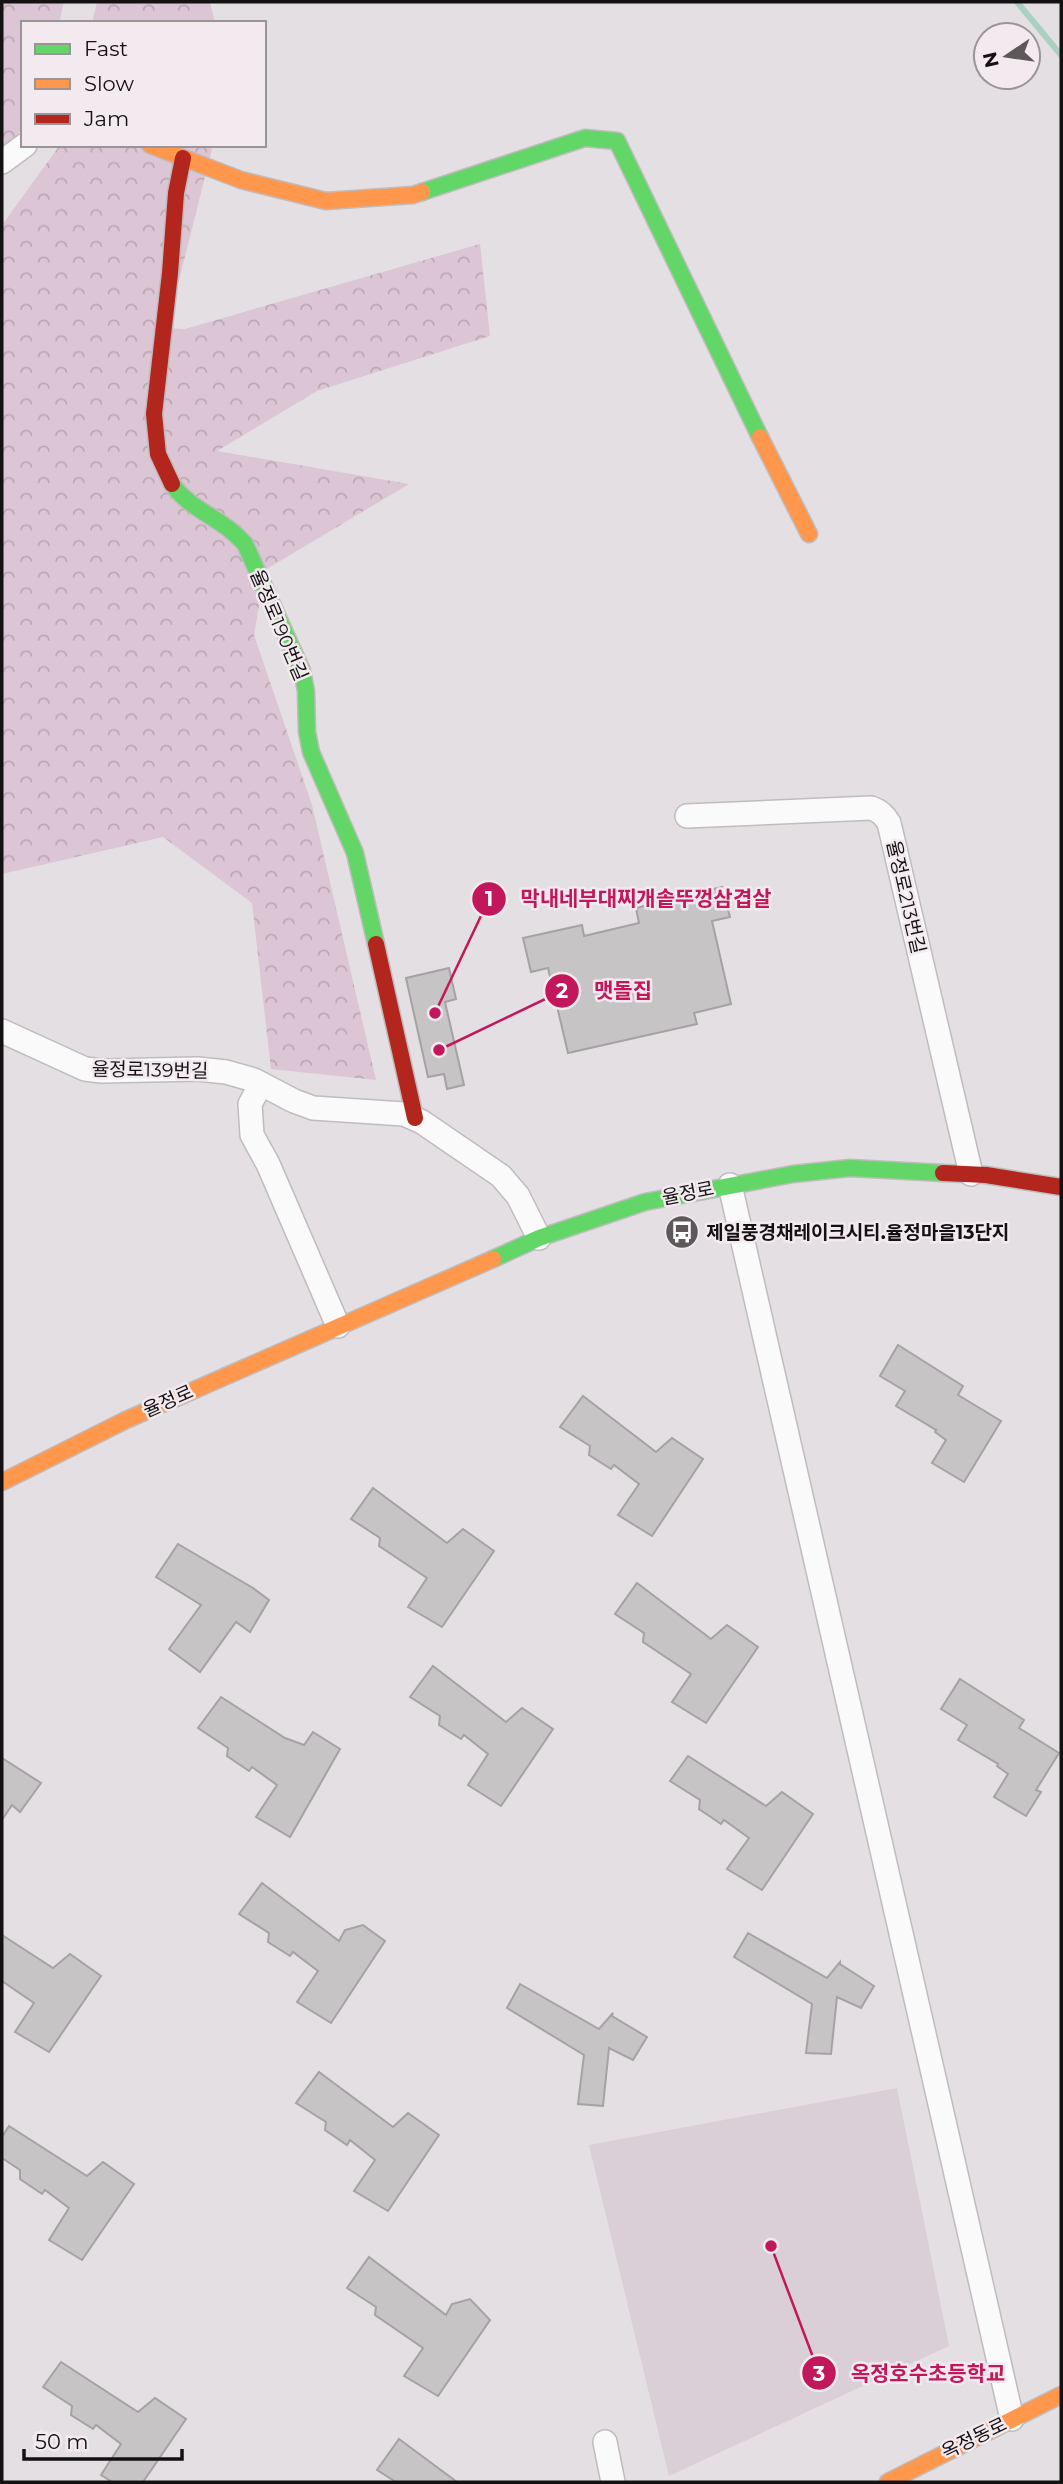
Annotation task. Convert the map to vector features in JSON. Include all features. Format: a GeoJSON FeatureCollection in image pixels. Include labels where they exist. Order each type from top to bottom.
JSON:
{"type":"FeatureCollection","features":[{"type":"Feature","properties":{"kind":"street"},"geometry":{"type":"LineString","coordinates":[[155,147],[241,180],[327,201],[413,195],[585,138],[617,141],[809,534]]}},
{"type":"Feature","properties":{"kind":"street"},"geometry":{"type":"LineString","coordinates":[[2,162],[22,147]]}},
{"type":"Feature","properties":{"kind":"street","name":"율정로190번길"},"geometry":{"type":"LineString","coordinates":[[183,158],[176,192],[172,261],[153,414],[157,455],[180,494],[195,508],[236,533],[245,544],[302,671],[306,685],[310,752],[349,834],[355,853],[415,1118]]}},
{"type":"Feature","properties":{"kind":"street","name":"율정로213번길"},"geometry":{"type":"LineString","coordinates":[[687,816],[871,808],[885,816],[889,823],[971,1174]]}},
{"type":"Feature","properties":{"kind":"street","name":"율정로139번길"},"geometry":{"type":"LineString","coordinates":[[2,1031],[85,1069],[198,1069],[226,1072],[261,1084],[313,1108],[388,1112],[415,1118],[501,1176],[518,1196],[539,1238]]}},
{"type":"Feature","properties":{"kind":"street"},"geometry":{"type":"LineString","coordinates":[[261,1084],[250,1104],[252,1135],[268,1164],[338,1326]]}},
{"type":"Feature","properties":{"kind":"street","name":"율정로"},"geometry":{"type":"LineString","coordinates":[[2,1482],[126,1420],[539,1238],[645,1202],[799,1173],[850,1168],[971,1174],[1061,1187]]}},
{"type":"Feature","properties":{"kind":"street"},"geometry":{"type":"LineString","coordinates":[[730,1185],[1012,2420]]}},
{"type":"Feature","properties":{"kind":"street","name":"옥정동로"},"geometry":{"type":"LineString","coordinates":[[888,2482],[1061,2395]]}},
{"type":"Feature","properties":{"kind":"street"},"geometry":{"type":"LineString","coordinates":[[605,2442],[614,2482]]}},
{"type":"Feature","properties":{"kind":"shaded area"},"geometry":{"type":"Polygon","coordinates":[[[897,2088],[949,2346],[669,2476],[589,2145],[897,2088]]]}},
{"type":"Feature","properties":{"kind":"green space"},"geometry":{"type":"Polygon","coordinates":[[[2,2],[64,2],[59,21],[21,21],[21,128],[10,152],[2,156],[2,2]]]}},
{"type":"Feature","properties":{"kind":"green space"},"geometry":{"type":"Polygon","coordinates":[[[97,2],[210,2],[215,21],[92,21],[97,2]]]}},
{"type":"Feature","properties":{"kind":"green space"},"geometry":{"type":"Polygon","coordinates":[[[59,147],[212,147],[167,328],[185,329],[480,244],[490,336],[317,391],[217,451],[409,484],[265,570],[254,635],[312,805],[376,1080],[271,1069],[252,903],[163,837],[2,874],[2,225],[59,147]]]}},
{"type":"Feature","properties":{"kind":"building"},"geometry":{"type":"Polygon","coordinates":[[[722,887],[730,917],[712,921],[731,1004],[694,1013],[697,1024],[568,1053],[548,968],[531,972],[523,938],[582,925],[584,936],[639,923],[636,908],[722,887]]]}},
{"type":"Feature","properties":{"kind":"building"},"geometry":{"type":"Polygon","coordinates":[[[449,968],[456,999],[445,1002],[464,1085],[447,1089],[444,1074],[428,1077],[406,978],[449,968]]]}},
{"type":"Feature","properties":{"kind":"building"},"geometry":{"type":"Polygon","coordinates":[[[898,1345],[963,1386],[958,1395],[1001,1421],[964,1482],[932,1463],[946,1440],[935,1432],[936,1430],[896,1406],[905,1391],[880,1376],[898,1345]]]}},
{"type":"Feature","properties":{"kind":"building"},"geometry":{"type":"Polygon","coordinates":[[[583,1396],[656,1452],[672,1438],[703,1459],[652,1536],[618,1515],[639,1484],[614,1465],[611,1469],[589,1455],[590,1446],[560,1427],[583,1396]]]}},
{"type":"Feature","properties":{"kind":"building"},"geometry":{"type":"Polygon","coordinates":[[[373,1488],[447,1543],[463,1529],[494,1551],[442,1627],[408,1607],[427,1578],[379,1546],[380,1538],[351,1519],[373,1488]]]}},
{"type":"Feature","properties":{"kind":"building"},"geometry":{"type":"Polygon","coordinates":[[[178,1544],[269,1600],[250,1632],[236,1622],[200,1672],[169,1649],[201,1605],[156,1577],[178,1544]]]}},
{"type":"Feature","properties":{"kind":"building"},"geometry":{"type":"Polygon","coordinates":[[[637,1583],[711,1639],[727,1625],[758,1647],[706,1723],[672,1702],[691,1674],[643,1642],[644,1633],[615,1614],[637,1583]]]}},
{"type":"Feature","properties":{"kind":"building"},"geometry":{"type":"Polygon","coordinates":[[[433,1666],[506,1722],[522,1708],[553,1729],[501,1806],[468,1785],[488,1754],[464,1735],[461,1739],[439,1725],[440,1716],[410,1697],[433,1666]]]}},
{"type":"Feature","properties":{"kind":"building"},"geometry":{"type":"Polygon","coordinates":[[[960,1679],[1024,1720],[1019,1728],[1059,1753],[1036,1790],[1041,1792],[1026,1816],[994,1797],[1008,1774],[997,1766],[998,1764],[958,1740],[967,1725],[941,1709],[960,1679]]]}},
{"type":"Feature","properties":{"kind":"building"},"geometry":{"type":"Polygon","coordinates":[[[221,1697],[285,1738],[304,1745],[313,1732],[340,1749],[290,1837],[256,1817],[277,1785],[252,1767],[249,1771],[227,1756],[228,1748],[198,1728],[221,1697]]]}},
{"type":"Feature","properties":{"kind":"building"},"geometry":{"type":"Polygon","coordinates":[[[688,1756],[766,1806],[782,1792],[813,1814],[762,1890],[727,1869],[749,1838],[724,1820],[721,1824],[699,1809],[700,1800],[670,1781],[688,1756]]]}},
{"type":"Feature","properties":{"kind":"building"},"geometry":{"type":"Polygon","coordinates":[[[2,1758],[41,1783],[20,1812],[12,1805],[2,1820],[2,1758]]]}},
{"type":"Feature","properties":{"kind":"building"},"geometry":{"type":"Polygon","coordinates":[[[262,1883],[339,1941],[345,1930],[363,1925],[385,1941],[331,2023],[297,2002],[318,1971],[293,1952],[290,1956],[268,1942],[269,1933],[239,1914],[262,1883]]]}},
{"type":"Feature","properties":{"kind":"building"},"geometry":{"type":"Polygon","coordinates":[[[748,1933],[827,1978],[840,1962],[874,1986],[861,2008],[837,1997],[831,2054],[806,2053],[812,2004],[734,1957],[748,1933]]]}},
{"type":"Feature","properties":{"kind":"building"},"geometry":{"type":"Polygon","coordinates":[[[2,1935],[53,1968],[70,1954],[101,1976],[49,2052],[15,2032],[34,2003],[2,1981],[2,1935]]]}},
{"type":"Feature","properties":{"kind":"building"},"geometry":{"type":"Polygon","coordinates":[[[520,1984],[599,2029],[613,2013],[612,2016],[647,2037],[633,2060],[609,2048],[603,2106],[578,2104],[584,2055],[507,2008],[520,1984]]]}},
{"type":"Feature","properties":{"kind":"building"},"geometry":{"type":"Polygon","coordinates":[[[319,2072],[393,2127],[408,2113],[439,2135],[388,2211],[354,2191],[375,2160],[350,2140],[347,2145],[325,2130],[326,2122],[296,2103],[319,2072]]]}},
{"type":"Feature","properties":{"kind":"building"},"geometry":{"type":"Polygon","coordinates":[[[9,2126],[87,2176],[103,2162],[134,2184],[82,2260],[49,2240],[69,2208],[45,2190],[42,2194],[20,2179],[20,2170],[2,2158],[2,2137],[9,2126]]]}},
{"type":"Feature","properties":{"kind":"building"},"geometry":{"type":"Polygon","coordinates":[[[369,2257],[446,2315],[452,2304],[470,2299],[490,2320],[438,2396],[404,2376],[423,2348],[375,2315],[376,2307],[347,2288],[369,2257]]]}},
{"type":"Feature","properties":{"kind":"building"},"geometry":{"type":"Polygon","coordinates":[[[61,2362],[138,2412],[155,2398],[186,2419],[143,2482],[112,2482],[101,2475],[121,2444],[96,2425],[93,2429],[71,2415],[72,2406],[43,2387],[61,2362]]]}},
{"type":"Feature","properties":{"kind":"building"},"geometry":{"type":"Polygon","coordinates":[[[399,2439],[457,2482],[396,2482],[377,2470],[399,2439]]]}},
{"type":"Feature","properties":{"kind":"waterway"},"geometry":{"type":"LineString","coordinates":[[1017,2],[1061,55]]}},
{"type":"Feature","properties":{"kind":"traffic: fast"},"geometry":{"type":"LineString","coordinates":[[422,192],[585,138],[617,141],[760,437]]}},
{"type":"Feature","properties":{"kind":"traffic: fast"},"geometry":{"type":"LineString","coordinates":[[172,484],[188,501],[237,535],[245,544],[302,671],[311,752],[355,853],[376,944]]}},
{"type":"Feature","properties":{"kind":"traffic: fast"},"geometry":{"type":"LineString","coordinates":[[493,1259],[539,1238],[645,1202],[793,1174],[850,1168],[943,1173]]}},
{"type":"Feature","properties":{"kind":"traffic: slow"},"geometry":{"type":"LineString","coordinates":[[155,147],[241,180],[326,201],[413,195],[422,192]]}},
{"type":"Feature","properties":{"kind":"traffic: slow"},"geometry":{"type":"LineString","coordinates":[[760,437],[809,534]]}},
{"type":"Feature","properties":{"kind":"traffic: slow"},"geometry":{"type":"LineString","coordinates":[[2,1482],[126,1420],[493,1259]]}},
{"type":"Feature","properties":{"kind":"traffic: slow"},"geometry":{"type":"LineString","coordinates":[[888,2482],[1061,2395]]}},
{"type":"Feature","properties":{"kind":"traffic: jam"},"geometry":{"type":"LineString","coordinates":[[172,484],[158,454],[154,414],[176,193],[183,158]]}},
{"type":"Feature","properties":{"kind":"traffic: jam"},"geometry":{"type":"LineString","coordinates":[[376,944],[415,1118]]}},
{"type":"Feature","properties":{"kind":"traffic: jam"},"geometry":{"type":"LineString","coordinates":[[943,1173],[986,1175],[1061,1187]]}},
{"type":"Feature","properties":{"kind":"place","name":"막내네부대찌개솥뚜껑삼겹살"},"geometry":{"type":"Point","coordinates":[435,1013]}},
{"type":"Feature","properties":{"kind":"place","name":"맷돌집"},"geometry":{"type":"Point","coordinates":[439,1050]}},
{"type":"Feature","properties":{"kind":"place","name":"제일풍경채레이크시티.율정마을13단지"},"geometry":{"type":"Point","coordinates":[682,1232]}},
{"type":"Feature","properties":{"kind":"place","name":"옥정호수초등학교"},"geometry":{"type":"Point","coordinates":[771,2246]}}]}
